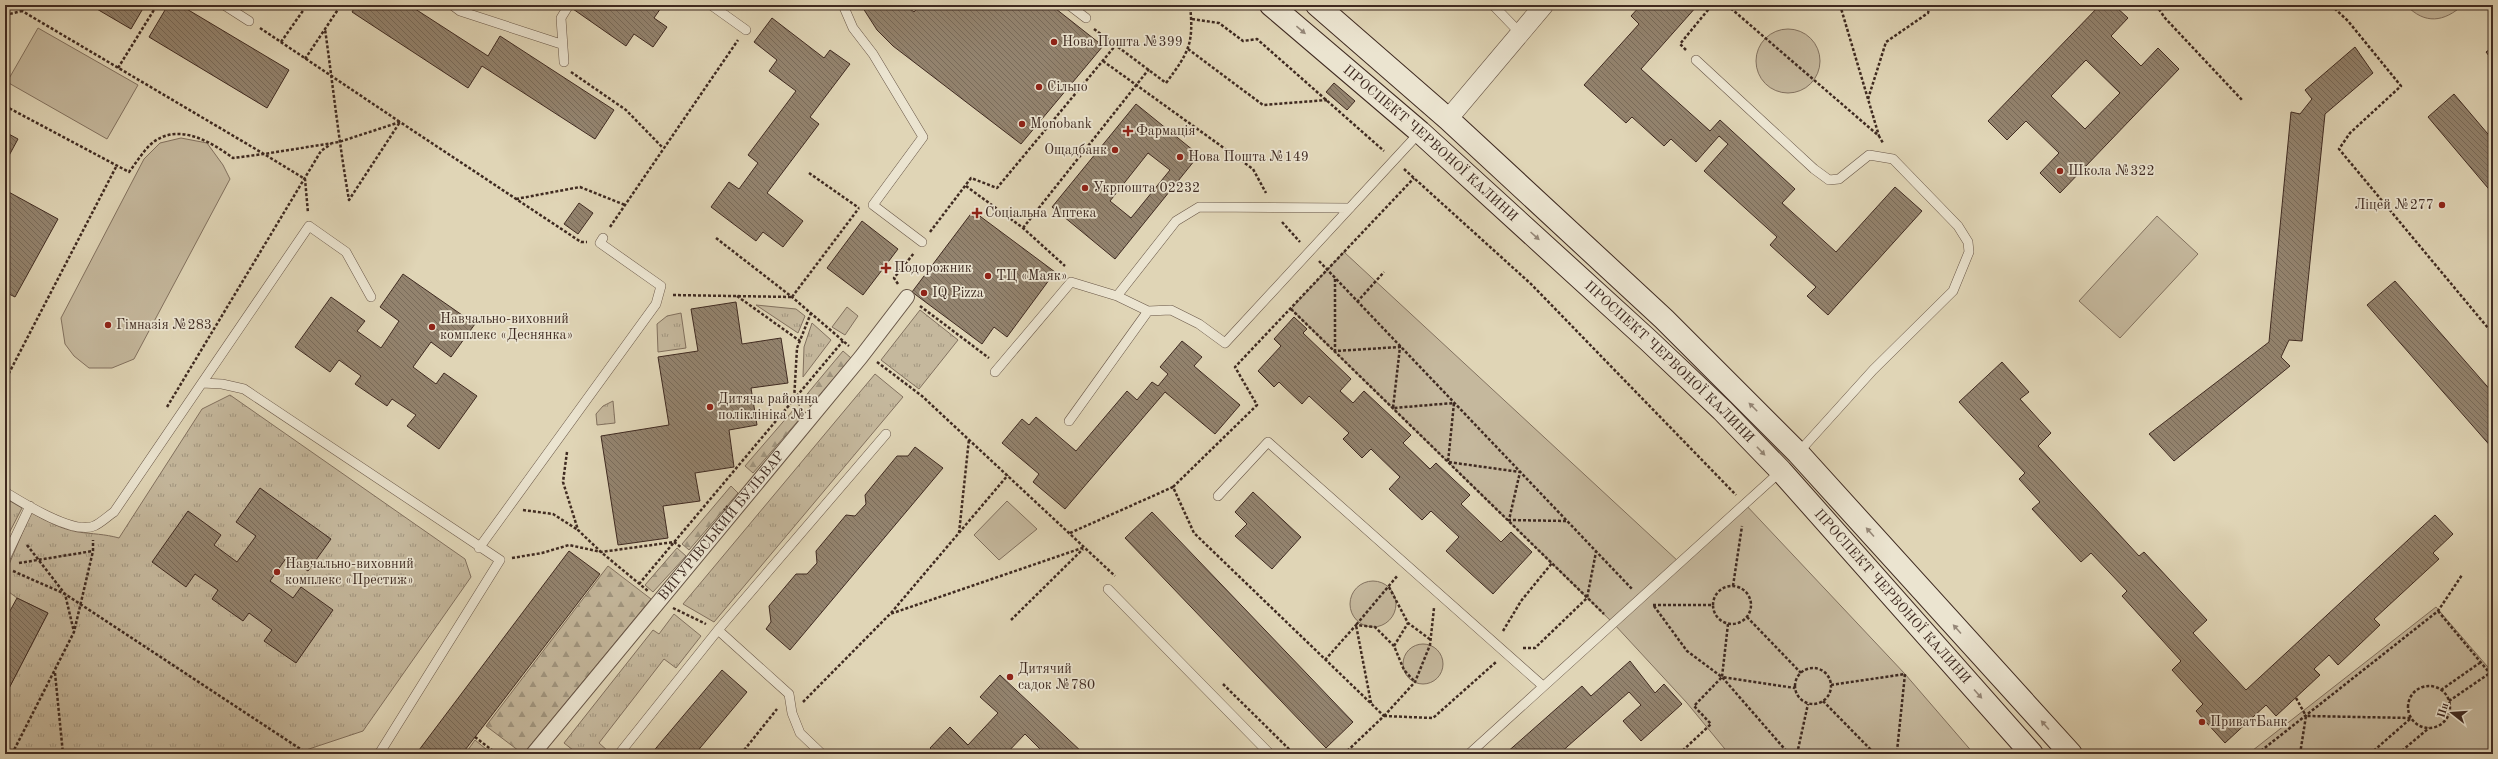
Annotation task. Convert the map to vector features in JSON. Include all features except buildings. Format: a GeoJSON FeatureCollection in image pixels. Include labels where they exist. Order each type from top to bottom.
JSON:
{"type":"FeatureCollection","features":[{"type":"Feature","properties":{"kind":"main road","name":"ПРОСПЕКТ ЧЕРВОНОЇ КАЛИНИ"},"geometry":{"type":"LineString","coordinates":[[1271,5],[1420,132],[1648,340],[1781,472],[2027,752]]}},
{"type":"Feature","properties":{"kind":"main road","name":"ПРОСПЕКТ ЧЕРВОНОЇ КАЛИНИ"},"geometry":{"type":"LineString","coordinates":[[1317,5],[1448,119],[1664,319],[1798,453],[2071,754]]}},
{"type":"Feature","properties":{"kind":"street"},"geometry":{"type":"LineString","coordinates":[[1448,119],[1544,5]]}},
{"type":"Feature","properties":{"kind":"street","name":"ВИГУРІВСЬКИЙ БУЛЬВАР"},"geometry":{"type":"LineString","coordinates":[[533,754],[813,416],[907,297]]}},
{"type":"Feature","properties":{"kind":"lane"},"geometry":{"type":"LineString","coordinates":[[224,5],[249,21]]}},
{"type":"Feature","properties":{"kind":"lane"},"geometry":{"type":"LineString","coordinates":[[452,5],[460,11],[561,44]]}},
{"type":"Feature","properties":{"kind":"lane"},"geometry":{"type":"LineString","coordinates":[[564,62],[561,44],[561,18],[569,5]]}},
{"type":"Feature","properties":{"kind":"lane"},"geometry":{"type":"LineString","coordinates":[[711,5],[746,30]]}},
{"type":"Feature","properties":{"kind":"lane"},"geometry":{"type":"LineString","coordinates":[[844,5],[853,28],[873,54],[924,137],[873,205],[922,242]]}},
{"type":"Feature","properties":{"kind":"lane"},"geometry":{"type":"LineString","coordinates":[[1069,5],[1086,18]]}},
{"type":"Feature","properties":{"kind":"lane"},"geometry":{"type":"LineString","coordinates":[[1494,5],[1521,34]]}},
{"type":"Feature","properties":{"kind":"lane"},"geometry":{"type":"LineString","coordinates":[[1696,60],[1814,169],[1829,180],[1839,179],[1869,155],[1893,159],[1958,226],[1968,242],[1969,252],[1954,291],[1873,370],[1798,453]]}},
{"type":"Feature","properties":{"kind":"lane"},"geometry":{"type":"LineString","coordinates":[[998,369],[1071,282],[1118,296],[1148,311],[1171,310],[1199,324],[1225,343],[1420,132]]}},
{"type":"Feature","properties":{"kind":"lane"},"geometry":{"type":"LineString","coordinates":[[1118,296],[1176,221],[1187,213],[1205,206],[1350,208]]}},
{"type":"Feature","properties":{"kind":"lane"},"geometry":{"type":"LineString","coordinates":[[5,492],[52,519],[76,526],[93,527],[114,512],[309,226],[346,252],[371,297]]}},
{"type":"Feature","properties":{"kind":"lane"},"geometry":{"type":"LineString","coordinates":[[479,548],[656,304],[661,286],[600,243],[603,238]]}},
{"type":"Feature","properties":{"kind":"lane"},"geometry":{"type":"LineString","coordinates":[[1069,421],[1148,311]]}},
{"type":"Feature","properties":{"kind":"lane"},"geometry":{"type":"LineString","coordinates":[[202,384],[222,384],[244,389],[479,548],[500,560],[379,754]]}},
{"type":"Feature","properties":{"kind":"lane"},"geometry":{"type":"LineString","coordinates":[[619,754],[718,630],[886,434]]}},
{"type":"Feature","properties":{"kind":"lane"},"geometry":{"type":"LineString","coordinates":[[1218,496],[1268,442],[1543,686]]}},
{"type":"Feature","properties":{"kind":"lane"},"geometry":{"type":"LineString","coordinates":[[1468,754],[1781,472]]}},
{"type":"Feature","properties":{"kind":"lane"},"geometry":{"type":"LineString","coordinates":[[9,562],[17,533],[30,506]]}},
{"type":"Feature","properties":{"kind":"lane"},"geometry":{"type":"LineString","coordinates":[[1108,589],[1270,754]]}},
{"type":"Feature","properties":{"kind":"lane"},"geometry":{"type":"LineString","coordinates":[[718,630],[789,694],[792,713],[800,733],[822,754]]}},
{"type":"Feature","properties":{"kind":"path"},"geometry":{"type":"LineString","coordinates":[[12,5],[305,179]]}},
{"type":"Feature","properties":{"kind":"path"},"geometry":{"type":"LineString","coordinates":[[118,68],[157,5]]}},
{"type":"Feature","properties":{"kind":"path"},"geometry":{"type":"LineString","coordinates":[[281,42],[306,5]]}},
{"type":"Feature","properties":{"kind":"path"},"geometry":{"type":"LineString","coordinates":[[305,59],[341,5]]}},
{"type":"Feature","properties":{"kind":"path"},"geometry":{"type":"LineString","coordinates":[[998,369],[907,297],[894,278],[971,178],[998,188],[1115,46],[1149,69],[1166,83],[1184,59],[1193,35],[1190,5]]}},
{"type":"Feature","properties":{"kind":"path"},"geometry":{"type":"LineString","coordinates":[[1696,60],[1680,44],[1712,5]]}},
{"type":"Feature","properties":{"kind":"path"},"geometry":{"type":"LineString","coordinates":[[1727,5],[1879,136]]}},
{"type":"Feature","properties":{"kind":"path"},"geometry":{"type":"LineString","coordinates":[[1840,5],[1879,136],[1893,159]]}},
{"type":"Feature","properties":{"kind":"path"},"geometry":{"type":"LineString","coordinates":[[1868,99],[1886,42],[1928,13],[1930,5]]}},
{"type":"Feature","properties":{"kind":"path"},"geometry":{"type":"LineString","coordinates":[[2156,5],[2164,18],[2243,101]]}},
{"type":"Feature","properties":{"kind":"path"},"geometry":{"type":"LineString","coordinates":[[2331,5],[2348,21],[2401,86],[2350,133],[2339,149],[2493,334]]}},
{"type":"Feature","properties":{"kind":"path"},"geometry":{"type":"LineString","coordinates":[[5,15],[22,11]]}},
{"type":"Feature","properties":{"kind":"path"},"geometry":{"type":"LineString","coordinates":[[1192,19],[1219,23],[1243,41],[1257,39],[1327,100],[1531,284],[1746,504],[1733,586]]}},
{"type":"Feature","properties":{"kind":"path"},"geometry":{"type":"LineString","coordinates":[[249,21],[581,242]]}},
{"type":"Feature","properties":{"kind":"path"},"geometry":{"type":"LineString","coordinates":[[325,29],[339,142],[349,200],[400,122]]}},
{"type":"Feature","properties":{"kind":"path"},"geometry":{"type":"LineString","coordinates":[[603,238],[746,30]]}},
{"type":"Feature","properties":{"kind":"path"},"geometry":{"type":"LineString","coordinates":[[1188,49],[1263,105],[1327,100]]}},
{"type":"Feature","properties":{"kind":"path"},"geometry":{"type":"LineString","coordinates":[[1103,61],[1253,169],[1282,222],[1641,599],[1654,606],[1687,651],[1722,677],[1789,754]]}},
{"type":"Feature","properties":{"kind":"path"},"geometry":{"type":"LineString","coordinates":[[564,62],[574,76],[626,110],[664,148]]}},
{"type":"Feature","properties":{"kind":"path"},"geometry":{"type":"LineString","coordinates":[[1023,228],[1149,69]]}},
{"type":"Feature","properties":{"kind":"path"},"geometry":{"type":"LineString","coordinates":[[5,106],[129,172],[151,145],[168,134],[194,135],[216,145],[233,158],[339,142],[400,122]]}},
{"type":"Feature","properties":{"kind":"path"},"geometry":{"type":"LineString","coordinates":[[164,411],[321,151],[333,143]]}},
{"type":"Feature","properties":{"kind":"path"},"geometry":{"type":"LineString","coordinates":[[5,373],[8,374],[117,165]]}},
{"type":"Feature","properties":{"kind":"path"},"geometry":{"type":"LineString","coordinates":[[809,173],[859,208]]}},
{"type":"Feature","properties":{"kind":"path"},"geometry":{"type":"LineString","coordinates":[[1070,532],[1173,487],[1256,405],[1236,367],[1414,178]]}},
{"type":"Feature","properties":{"kind":"path"},"geometry":{"type":"LineString","coordinates":[[305,179],[309,226]]}},
{"type":"Feature","properties":{"kind":"path"},"geometry":{"type":"LineString","coordinates":[[966,186],[1023,228],[1065,266]]}},
{"type":"Feature","properties":{"kind":"path"},"geometry":{"type":"LineString","coordinates":[[515,199],[580,187],[625,205]]}},
{"type":"Feature","properties":{"kind":"path"},"geometry":{"type":"LineString","coordinates":[[792,297],[859,208],[873,205]]}},
{"type":"Feature","properties":{"kind":"path"},"geometry":{"type":"LineString","coordinates":[[716,238],[792,297]]}},
{"type":"Feature","properties":{"kind":"path"},"geometry":{"type":"LineString","coordinates":[[1357,302],[1384,272]]}},
{"type":"Feature","properties":{"kind":"path"},"geometry":{"type":"LineString","coordinates":[[1335,278],[1335,351]]}},
{"type":"Feature","properties":{"kind":"path"},"geometry":{"type":"LineString","coordinates":[[658,295],[792,297]]}},
{"type":"Feature","properties":{"kind":"path"},"geometry":{"type":"LineString","coordinates":[[736,296],[800,341]]}},
{"type":"Feature","properties":{"kind":"path"},"geometry":{"type":"LineString","coordinates":[[1292,309],[1614,624]]}},
{"type":"Feature","properties":{"kind":"path"},"geometry":{"type":"LineString","coordinates":[[794,400],[797,348],[811,313]]}},
{"type":"Feature","properties":{"kind":"path"},"geometry":{"type":"LineString","coordinates":[[639,584],[843,341]]}},
{"type":"Feature","properties":{"kind":"path"},"geometry":{"type":"LineString","coordinates":[[1335,351],[1400,347]]}},
{"type":"Feature","properties":{"kind":"path"},"geometry":{"type":"LineString","coordinates":[[1393,408],[1400,347]]}},
{"type":"Feature","properties":{"kind":"path"},"geometry":{"type":"LineString","coordinates":[[922,396],[1070,532],[1119,581]]}},
{"type":"Feature","properties":{"kind":"path"},"geometry":{"type":"LineString","coordinates":[[794,400],[813,416]]}},
{"type":"Feature","properties":{"kind":"path"},"geometry":{"type":"LineString","coordinates":[[1393,408],[1454,403]]}},
{"type":"Feature","properties":{"kind":"path"},"geometry":{"type":"LineString","coordinates":[[1448,462],[1454,403]]}},
{"type":"Feature","properties":{"kind":"path"},"geometry":{"type":"LineString","coordinates":[[571,422],[563,482],[578,530]]}},
{"type":"Feature","properties":{"kind":"path"},"geometry":{"type":"LineString","coordinates":[[959,533],[969,439]]}},
{"type":"Feature","properties":{"kind":"path"},"geometry":{"type":"LineString","coordinates":[[1448,462],[1520,472]]}},
{"type":"Feature","properties":{"kind":"path"},"geometry":{"type":"LineString","coordinates":[[1509,520],[1520,472]]}},
{"type":"Feature","properties":{"kind":"path"},"geometry":{"type":"LineString","coordinates":[[792,713],[890,614],[1008,475]]}},
{"type":"Feature","properties":{"kind":"path"},"geometry":{"type":"LineString","coordinates":[[1173,487],[1194,533],[1384,716],[1434,718],[1506,654],[1514,649],[1535,648],[1587,598],[1596,552]]}},
{"type":"Feature","properties":{"kind":"path"},"geometry":{"type":"LineString","coordinates":[[507,509],[553,514],[578,530],[601,552],[660,601],[718,630]]}},
{"type":"Feature","properties":{"kind":"path"},"geometry":{"type":"LineString","coordinates":[[1509,520],[1566,521]]}},
{"type":"Feature","properties":{"kind":"path"},"geometry":{"type":"LineString","coordinates":[[12,754],[74,632],[93,552],[93,527]]}},
{"type":"Feature","properties":{"kind":"path"},"geometry":{"type":"LineString","coordinates":[[17,533],[40,560],[65,594],[74,632]]}},
{"type":"Feature","properties":{"kind":"path"},"geometry":{"type":"LineString","coordinates":[[500,560],[542,553],[569,545],[601,552],[674,542],[695,558]]}},
{"type":"Feature","properties":{"kind":"path"},"geometry":{"type":"LineString","coordinates":[[890,614],[1085,547]]}},
{"type":"Feature","properties":{"kind":"path"},"geometry":{"type":"LineString","coordinates":[[1011,620],[1085,547]]}},
{"type":"Feature","properties":{"kind":"path"},"geometry":{"type":"LineString","coordinates":[[9,562],[40,560],[93,552]]}},
{"type":"Feature","properties":{"kind":"path"},"geometry":{"type":"LineString","coordinates":[[1504,634],[1502,629],[1521,601],[1552,564]]}},
{"type":"Feature","properties":{"kind":"path"},"geometry":{"type":"LineString","coordinates":[[1325,660],[1406,565]]}},
{"type":"Feature","properties":{"kind":"path"},"geometry":{"type":"LineString","coordinates":[[12,570],[65,594],[308,754]]}},
{"type":"Feature","properties":{"kind":"path"},"geometry":{"type":"LineString","coordinates":[[2257,754],[2438,611],[2462,575]]}},
{"type":"Feature","properties":{"kind":"path"},"geometry":{"type":"LineString","coordinates":[[1733,586],[1740,588],[1750,600],[1751,607],[1747,617],[1739,623],[1728,624],[1718,619],[1712,605],[1718,591],[1733,586]]}},
{"type":"Feature","properties":{"kind":"path"},"geometry":{"type":"LineString","coordinates":[[1389,587],[1408,624],[1431,640]]}},
{"type":"Feature","properties":{"kind":"path"},"geometry":{"type":"LineString","coordinates":[[1344,754],[1384,716],[1415,682],[1431,640],[1436,592]]}},
{"type":"Feature","properties":{"kind":"path"},"geometry":{"type":"LineString","coordinates":[[1654,606],[1712,605]]}},
{"type":"Feature","properties":{"kind":"path"},"geometry":{"type":"LineString","coordinates":[[2438,611],[2493,676]]}},
{"type":"Feature","properties":{"kind":"path"},"geometry":{"type":"LineString","coordinates":[[1747,617],[1801,673]]}},
{"type":"Feature","properties":{"kind":"path"},"geometry":{"type":"LineString","coordinates":[[1394,646],[1408,624]]}},
{"type":"Feature","properties":{"kind":"path"},"geometry":{"type":"LineString","coordinates":[[1679,754],[1711,724],[1694,706],[1722,677],[1728,624]]}},
{"type":"Feature","properties":{"kind":"path"},"geometry":{"type":"LineString","coordinates":[[1356,625],[1375,627],[1394,646],[1404,670],[1415,682]]}},
{"type":"Feature","properties":{"kind":"path"},"geometry":{"type":"LineString","coordinates":[[1356,625],[1371,704]]}},
{"type":"Feature","properties":{"kind":"path"},"geometry":{"type":"LineString","coordinates":[[2441,690],[2481,662]]}},
{"type":"Feature","properties":{"kind":"path"},"geometry":{"type":"LineString","coordinates":[[1812,668],[1818,669],[1828,676],[1831,685],[1828,696],[1823,701],[1808,704],[1797,695],[1795,688],[1796,681],[1801,673],[1812,668]]}},
{"type":"Feature","properties":{"kind":"path"},"geometry":{"type":"LineString","coordinates":[[54,673],[63,754]]}},
{"type":"Feature","properties":{"kind":"path"},"geometry":{"type":"LineString","coordinates":[[2448,701],[2490,673]]}},
{"type":"Feature","properties":{"kind":"path"},"geometry":{"type":"LineString","coordinates":[[1831,685],[1905,674],[1897,751]]}},
{"type":"Feature","properties":{"kind":"path"},"geometry":{"type":"LineString","coordinates":[[1722,677],[1795,688]]}},
{"type":"Feature","properties":{"kind":"path"},"geometry":{"type":"LineString","coordinates":[[1221,681],[1294,754]]}},
{"type":"Feature","properties":{"kind":"path"},"geometry":{"type":"LineString","coordinates":[[2398,754],[2429,728],[2441,724],[2446,719],[2450,707],[2448,701],[2441,690],[2429,686],[2423,687],[2412,694],[2408,706],[2411,718],[2416,723],[2429,728]]}},
{"type":"Feature","properties":{"kind":"path"},"geometry":{"type":"LineString","coordinates":[[741,754],[789,694]]}},
{"type":"Feature","properties":{"kind":"path"},"geometry":{"type":"LineString","coordinates":[[2296,698],[2306,716],[2300,754]]}},
{"type":"Feature","properties":{"kind":"path"},"geometry":{"type":"LineString","coordinates":[[1823,701],[1875,754]]}},
{"type":"Feature","properties":{"kind":"path"},"geometry":{"type":"LineString","coordinates":[[1797,754],[1808,704]]}},
{"type":"Feature","properties":{"kind":"path"},"geometry":{"type":"LineString","coordinates":[[2306,716],[2411,718]]}},
{"type":"Feature","properties":{"kind":"path"},"geometry":{"type":"LineString","coordinates":[[2370,754],[2411,718]]}},
{"type":"Feature","properties":{"kind":"path"},"geometry":{"type":"LineString","coordinates":[[475,737],[497,754]]}},
{"type":"Feature","properties":{"kind":"path"},"geometry":{"type":"LineString","coordinates":[[1881,754],[1890,751],[1897,751],[1902,754]]}},
{"type":"Feature","properties":{"kind":"green space"},"geometry":{"type":"Polygon","coordinates":[[[2406,5],[2463,5],[2449,15],[2434,19],[2420,16],[2406,5]]]}},
{"type":"Feature","properties":{"kind":"green space"},"geometry":{"type":"Polygon","coordinates":[[[38,28],[138,85],[107,139],[7,82],[38,28]]]}},
{"type":"Feature","properties":{"kind":"green space"},"geometry":{"type":"Polygon","coordinates":[[[1788,29],[1806,35],[1814,43],[1820,61],[1814,79],[1806,87],[1788,93],[1770,87],[1762,79],[1756,61],[1762,43],[1770,35],[1788,29]]]}},
{"type":"Feature","properties":{"kind":"green space"},"geometry":{"type":"Polygon","coordinates":[[[181,138],[207,143],[223,165],[230,179],[134,359],[112,368],[89,368],[74,356],[65,344],[61,318],[144,159],[160,143],[181,138]]]}},
{"type":"Feature","properties":{"kind":"green space"},"geometry":{"type":"Polygon","coordinates":[[[2157,216],[2198,254],[2120,338],[2079,301],[2157,216]]]}},
{"type":"Feature","properties":{"kind":"green space"},"geometry":{"type":"Polygon","coordinates":[[[1344,252],[1679,562],[1745,504],[1905,674],[1974,754],[1729,754],[1687,703],[1614,624],[1291,309],[1344,252]]]}},
{"type":"Feature","properties":{"kind":"green space"},"geometry":{"type":"Polygon","coordinates":[[[756,305],[796,309],[805,316],[798,333],[756,305]]]}},
{"type":"Feature","properties":{"kind":"green space"},"geometry":{"type":"Polygon","coordinates":[[[847,307],[858,316],[845,335],[832,327],[847,307]]]}},
{"type":"Feature","properties":{"kind":"green space"},"geometry":{"type":"Polygon","coordinates":[[[920,310],[958,340],[919,389],[881,360],[920,310]]]}},
{"type":"Feature","properties":{"kind":"green space"},"geometry":{"type":"Polygon","coordinates":[[[681,313],[686,348],[658,352],[657,324],[667,316],[681,313]]]}},
{"type":"Feature","properties":{"kind":"green space"},"geometry":{"type":"Polygon","coordinates":[[[812,323],[831,340],[803,377],[804,347],[812,323]]]}},
{"type":"Feature","properties":{"kind":"green space"},"geometry":{"type":"Polygon","coordinates":[[[843,351],[851,358],[810,406],[803,399],[843,351]]]}},
{"type":"Feature","properties":{"kind":"green space"},"geometry":{"type":"Polygon","coordinates":[[[875,374],[903,397],[714,622],[683,604],[875,374]]]}},
{"type":"Feature","properties":{"kind":"green space","name":"Навчально-виховний комплекс «Престиж»"},"geometry":{"type":"Polygon","coordinates":[[[230,395],[465,559],[471,577],[363,731],[294,754],[5,754],[5,696],[48,613],[17,598],[5,589],[5,574],[31,512],[66,529],[119,538],[202,409],[230,395]]]}},
{"type":"Feature","properties":{"kind":"green space"},"geometry":{"type":"Polygon","coordinates":[[[613,401],[615,423],[597,425],[596,414],[603,406],[613,401]]]}},
{"type":"Feature","properties":{"kind":"green space"},"geometry":{"type":"Polygon","coordinates":[[[795,408],[803,415],[753,473],[745,466],[795,408]]]}},
{"type":"Feature","properties":{"kind":"green space"},"geometry":{"type":"Polygon","coordinates":[[[731,486],[738,493],[689,550],[682,544],[731,486]]]}},
{"type":"Feature","properties":{"kind":"green space"},"geometry":{"type":"Polygon","coordinates":[[[5,498],[22,508],[5,541],[5,498]]]}},
{"type":"Feature","properties":{"kind":"green space"},"geometry":{"type":"Polygon","coordinates":[[[1007,501],[1037,529],[999,560],[974,535],[1007,501]]]}},
{"type":"Feature","properties":{"kind":"green space"},"geometry":{"type":"Polygon","coordinates":[[[677,548],[686,556],[653,592],[645,585],[677,548]]]}},
{"type":"Feature","properties":{"kind":"green space"},"geometry":{"type":"Polygon","coordinates":[[[608,566],[651,599],[523,754],[486,726],[608,566]]]}},
{"type":"Feature","properties":{"kind":"green space"},"geometry":{"type":"Polygon","coordinates":[[[1368,581],[1378,581],[1386,585],[1392,591],[1396,599],[1396,609],[1392,617],[1386,623],[1378,627],[1368,627],[1360,623],[1354,617],[1350,609],[1350,599],[1354,591],[1360,585],[1368,581]]]}},
{"type":"Feature","properties":{"kind":"green space"},"geometry":{"type":"Polygon","coordinates":[[[2436,607],[2493,673],[2493,754],[2248,754],[2436,607]]]}},
{"type":"Feature","properties":{"kind":"green space"},"geometry":{"type":"Polygon","coordinates":[[[674,614],[701,636],[676,668],[664,659],[599,743],[608,751],[606,754],[578,754],[564,743],[653,630],[659,634],[674,614]]]}},
{"type":"Feature","properties":{"kind":"green space"},"geometry":{"type":"Polygon","coordinates":[[[1423,644],[1431,646],[1437,650],[1441,656],[1443,664],[1441,672],[1437,678],[1431,682],[1423,684],[1415,682],[1409,678],[1405,672],[1403,664],[1405,656],[1409,650],[1415,646],[1423,644]]]}},
{"type":"Feature","properties":{"kind":"green space"},"geometry":{"type":"Polygon","coordinates":[[[475,740],[492,754],[465,754],[475,740]]]}},
{"type":"Feature","properties":{"kind":"place","name":"Нова Пошта №399"},"geometry":{"type":"Point","coordinates":[1054,42]}},
{"type":"Feature","properties":{"kind":"place","name":"Сільпо"},"geometry":{"type":"Point","coordinates":[1039,87]}},
{"type":"Feature","properties":{"kind":"place","name":"Monobank"},"geometry":{"type":"Point","coordinates":[1022,124]}},
{"type":"Feature","properties":{"kind":"place","name":"Фармація"},"geometry":{"type":"Point","coordinates":[1128,131]}},
{"type":"Feature","properties":{"kind":"place","name":"Ощадбанк"},"geometry":{"type":"Point","coordinates":[1115,150]}},
{"type":"Feature","properties":{"kind":"place","name":"Нова Пошта №149"},"geometry":{"type":"Point","coordinates":[1180,157]}},
{"type":"Feature","properties":{"kind":"place","name":"Школа №322"},"geometry":{"type":"Point","coordinates":[2060,171]}},
{"type":"Feature","properties":{"kind":"place","name":"Укрпошта 02232"},"geometry":{"type":"Point","coordinates":[1085,188]}},
{"type":"Feature","properties":{"kind":"place","name":"Ліцей №277"},"geometry":{"type":"Point","coordinates":[2442,205]}},
{"type":"Feature","properties":{"kind":"place","name":"Соціальна Аптека"},"geometry":{"type":"Point","coordinates":[977,213]}},
{"type":"Feature","properties":{"kind":"place","name":"Подорожник"},"geometry":{"type":"Point","coordinates":[886,268]}},
{"type":"Feature","properties":{"kind":"place","name":"ТЦ «Маяк»"},"geometry":{"type":"Point","coordinates":[988,276]}},
{"type":"Feature","properties":{"kind":"place","name":"IQ Pizza"},"geometry":{"type":"Point","coordinates":[924,293]}},
{"type":"Feature","properties":{"kind":"place","name":"Гімназія №283"},"geometry":{"type":"Point","coordinates":[108,325]}},
{"type":"Feature","properties":{"kind":"place","name":"Навчально-виховний комплекс «Деснянка»"},"geometry":{"type":"Point","coordinates":[432,327]}},
{"type":"Feature","properties":{"kind":"place","name":"Дитяча районна поліклініка №1"},"geometry":{"type":"Point","coordinates":[710,407]}},
{"type":"Feature","properties":{"kind":"place","name":"Навчально-виховний комплекс «Престиж»"},"geometry":{"type":"Point","coordinates":[277,572]}},
{"type":"Feature","properties":{"kind":"place","name":"Дитячий садок №780"},"geometry":{"type":"Point","coordinates":[1010,677]}},
{"type":"Feature","properties":{"kind":"place","name":"ПриватБанк"},"geometry":{"type":"Point","coordinates":[2202,722]}}]}
